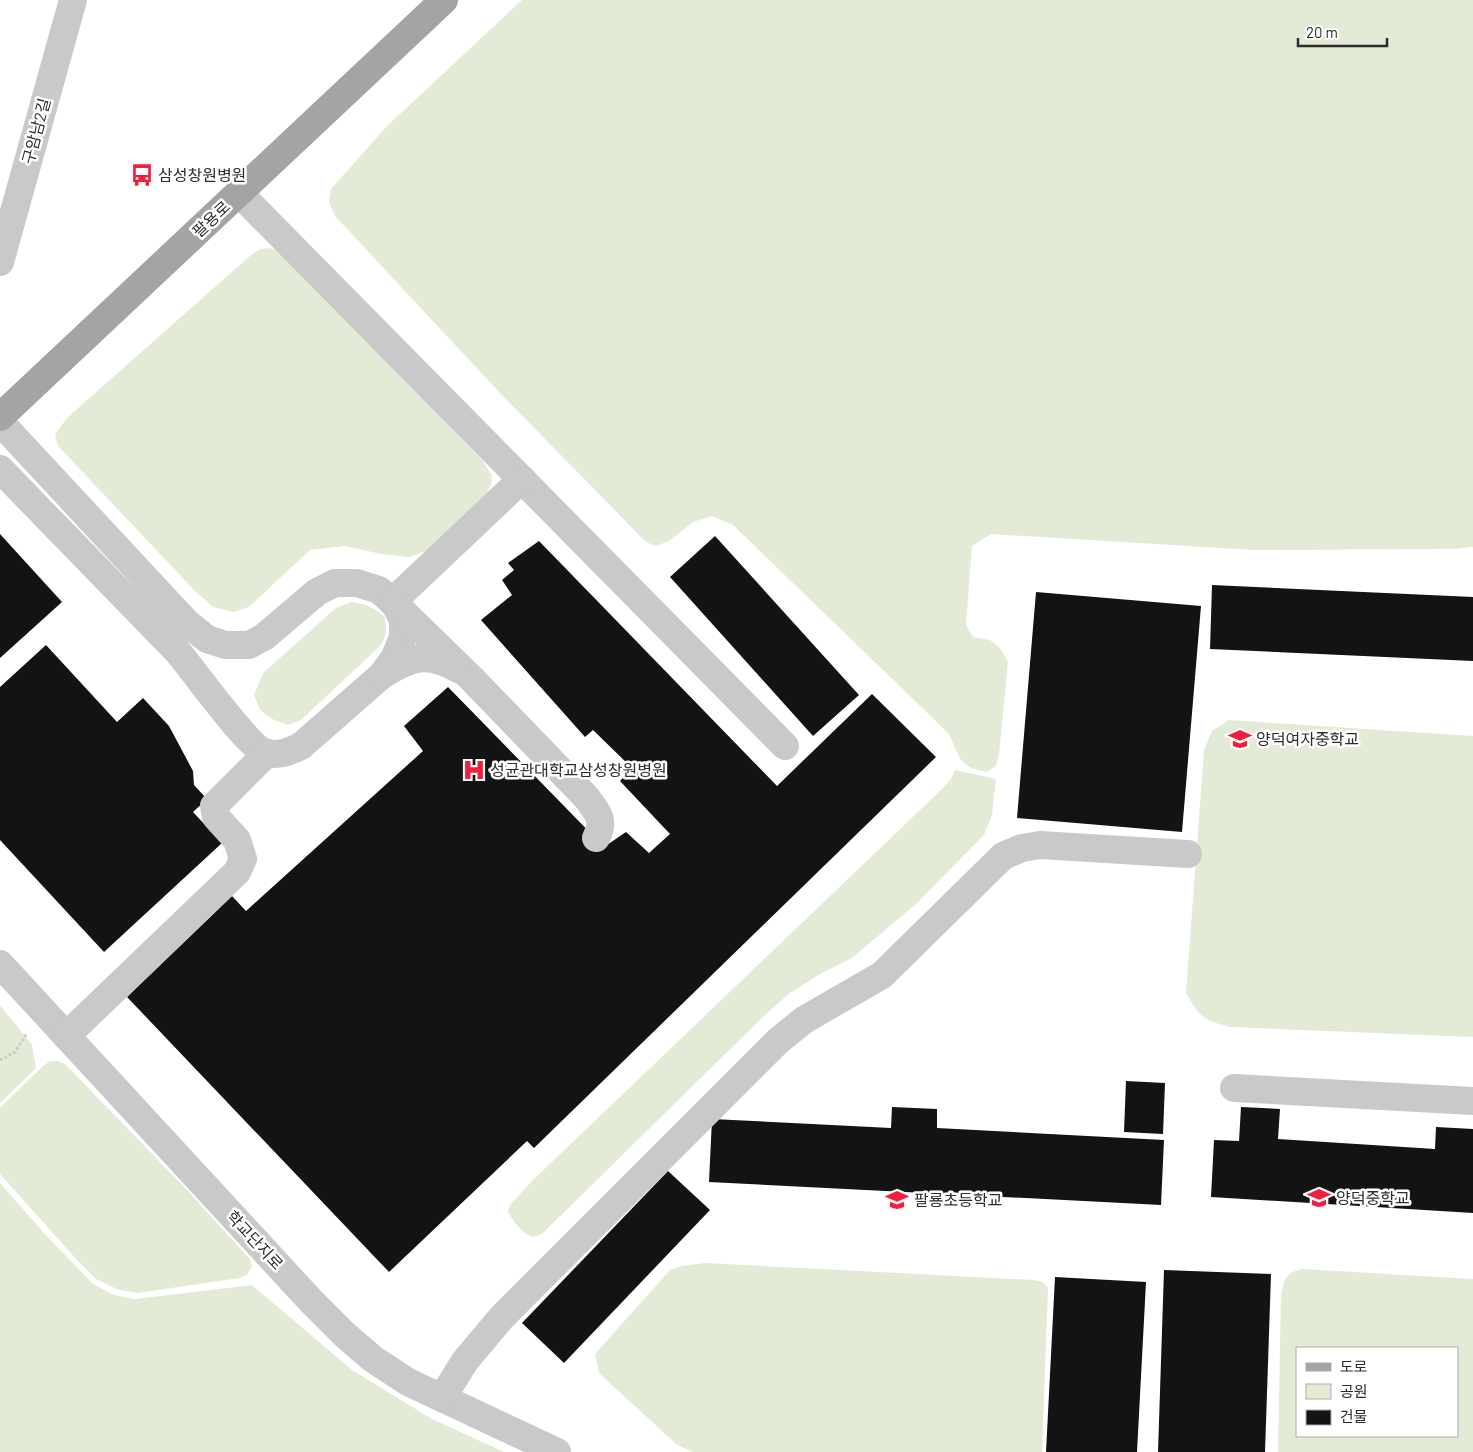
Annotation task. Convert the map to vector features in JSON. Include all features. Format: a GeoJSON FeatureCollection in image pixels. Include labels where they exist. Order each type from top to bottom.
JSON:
{"type":"FeatureCollection","features":[{"type":"Feature","properties":{"kind":"main road","name":"팔용로"},"geometry":{"type":"LineString","coordinates":[[0,417],[444,0]]}},
{"type":"Feature","properties":{"kind":"street","name":"구암남2길"},"geometry":{"type":"LineString","coordinates":[[0,262],[72,0]]}},
{"type":"Feature","properties":{"kind":"street"},"geometry":{"type":"LineString","coordinates":[[239,192],[785,746]]}},
{"type":"Feature","properties":{"kind":"street"},"geometry":{"type":"LineString","coordinates":[[0,422],[187,623],[207,638],[224,645],[249,645],[264,638],[318,592],[335,583],[357,583],[379,590],[472,679],[586,797],[599,814],[601,822],[596,838]]}},
{"type":"Feature","properties":{"kind":"street"},"geometry":{"type":"LineString","coordinates":[[0,469],[178,652],[246,737],[256,747],[267,753],[285,754],[301,746],[382,676],[399,665],[418,658],[439,660],[457,668],[472,679]]}},
{"type":"Feature","properties":{"kind":"street"},"geometry":{"type":"LineString","coordinates":[[393,603],[522,480]]}},
{"type":"Feature","properties":{"kind":"street"},"geometry":{"type":"LineString","coordinates":[[382,676],[394,659],[403,638],[403,620],[393,603]]}},
{"type":"Feature","properties":{"kind":"street"},"geometry":{"type":"LineString","coordinates":[[66,1036],[237,872],[243,859],[237,840],[216,817],[214,806],[267,753]]}},
{"type":"Feature","properties":{"kind":"street"},"geometry":{"type":"LineString","coordinates":[[442,1398],[465,1361],[502,1317],[778,1041],[804,1020],[882,975],[1003,856],[1022,848],[1040,845],[1188,854]]}},
{"type":"Feature","properties":{"kind":"street","name":"학교단지로"},"geometry":{"type":"LineString","coordinates":[[0,964],[312,1302],[345,1335],[373,1359],[408,1382],[557,1452]]}},
{"type":"Feature","properties":{"kind":"street"},"geometry":{"type":"LineString","coordinates":[[1234,1088],[1473,1100]]}},
{"type":"Feature","properties":{"kind":"path"},"geometry":{"type":"LineString","coordinates":[[0,1060],[16,1052],[41,1008]]}},
{"type":"Feature","properties":{"kind":"green space"},"geometry":{"type":"Polygon","coordinates":[[[522,0],[1473,0],[1473,547],[1454,549],[1253,550],[991,534],[972,546],[966,625],[973,637],[990,640],[1000,648],[1008,662],[999,755],[996,766],[987,772],[970,767],[961,760],[949,734],[733,525],[712,516],[693,522],[669,541],[656,546],[646,542],[499,392],[335,216],[329,203],[331,189],[387,126],[522,0]]]}},
{"type":"Feature","properties":{"kind":"green space"},"geometry":{"type":"Polygon","coordinates":[[[269,248],[281,251],[483,461],[492,476],[491,485],[484,498],[426,551],[409,557],[381,554],[345,546],[310,550],[249,607],[234,612],[213,607],[194,590],[58,446],[55,434],[68,417],[251,255],[260,249],[269,248]]]}},
{"type":"Feature","properties":{"kind":"green space"},"geometry":{"type":"Polygon","coordinates":[[[351,602],[369,606],[385,617],[386,633],[382,644],[301,720],[288,725],[274,720],[260,710],[254,695],[263,673],[336,608],[351,602]]]}},
{"type":"Feature","properties":{"kind":"green space"},"geometry":{"type":"Polygon","coordinates":[[[1229,720],[1473,736],[1473,1037],[1230,1027],[1208,1019],[1195,1007],[1186,993],[1204,750],[1212,731],[1229,720]]]}},
{"type":"Feature","properties":{"kind":"green space"},"geometry":{"type":"Polygon","coordinates":[[[955,770],[996,779],[992,815],[984,835],[916,904],[852,958],[820,974],[790,993],[767,1013],[542,1234],[533,1237],[522,1230],[508,1212],[510,1205],[533,1180],[941,790],[951,779],[955,770]]]}},
{"type":"Feature","properties":{"kind":"green space"},"geometry":{"type":"Polygon","coordinates":[[[0,1005],[32,1045],[36,1068],[0,1103],[0,1005]]]}},
{"type":"Feature","properties":{"kind":"green space"},"geometry":{"type":"Polygon","coordinates":[[[50,1061],[58,1061],[65,1064],[189,1192],[250,1259],[252,1267],[247,1275],[240,1278],[137,1293],[119,1290],[96,1279],[78,1261],[0,1174],[0,1108],[50,1061]]]}},
{"type":"Feature","properties":{"kind":"green space"},"geometry":{"type":"Polygon","coordinates":[[[0,1183],[43,1232],[93,1284],[114,1295],[135,1299],[252,1285],[352,1370],[432,1419],[504,1452],[0,1452],[0,1183]]]}},
{"type":"Feature","properties":{"kind":"green space"},"geometry":{"type":"Polygon","coordinates":[[[705,1263],[1043,1282],[1048,1288],[1042,1452],[692,1452],[676,1444],[599,1373],[595,1354],[670,1270],[681,1266],[705,1263]]]}},
{"type":"Feature","properties":{"kind":"green space"},"geometry":{"type":"Polygon","coordinates":[[[1303,1269],[1473,1279],[1473,1452],[1278,1452],[1281,1294],[1287,1277],[1293,1272],[1303,1269]]]}},
{"type":"Feature","properties":{"kind":"building"},"geometry":{"type":"Polygon","coordinates":[[[0,534],[62,602],[0,658],[0,534]]]}},
{"type":"Feature","properties":{"kind":"building"},"geometry":{"type":"Polygon","coordinates":[[[715,536],[859,695],[813,736],[670,577],[715,536]]]}},
{"type":"Feature","properties":{"kind":"building"},"geometry":{"type":"Polygon","coordinates":[[[539,541],[777,786],[872,694],[936,757],[534,1148],[527,1141],[389,1272],[127,997],[232,896],[246,911],[423,751],[404,726],[448,687],[604,847],[626,832],[649,853],[670,834],[620,781],[632,768],[593,730],[585,737],[481,620],[512,595],[502,580],[514,570],[508,563],[539,541]]]}},
{"type":"Feature","properties":{"kind":"building"},"geometry":{"type":"Polygon","coordinates":[[[1212,585],[1473,597],[1473,661],[1210,649],[1212,585]]]}},
{"type":"Feature","properties":{"kind":"building"},"geometry":{"type":"Polygon","coordinates":[[[1036,592],[1201,606],[1182,832],[1017,818],[1036,592]]]}},
{"type":"Feature","properties":{"kind":"building"},"geometry":{"type":"Polygon","coordinates":[[[46,645],[117,722],[143,698],[169,726],[193,771],[194,785],[207,799],[193,812],[222,843],[104,952],[0,840],[0,687],[46,645]]]}},
{"type":"Feature","properties":{"kind":"building"},"geometry":{"type":"Polygon","coordinates":[[[1126,1081],[1165,1083],[1163,1134],[1124,1132],[1126,1081]]]}},
{"type":"Feature","properties":{"kind":"building"},"geometry":{"type":"Polygon","coordinates":[[[892,1107],[937,1109],[937,1128],[1164,1140],[1161,1205],[709,1182],[712,1119],[891,1128],[892,1107]]]}},
{"type":"Feature","properties":{"kind":"building"},"geometry":{"type":"Polygon","coordinates":[[[1241,1107],[1280,1109],[1278,1139],[1435,1149],[1436,1127],[1473,1129],[1473,1213],[1211,1197],[1214,1140],[1239,1141],[1241,1107]]]}},
{"type":"Feature","properties":{"kind":"building"},"geometry":{"type":"Polygon","coordinates":[[[668,1171],[710,1210],[564,1363],[522,1323],[668,1171]]]}},
{"type":"Feature","properties":{"kind":"building"},"geometry":{"type":"Polygon","coordinates":[[[1164,1270],[1271,1274],[1265,1452],[1158,1452],[1164,1270]]]}},
{"type":"Feature","properties":{"kind":"building"},"geometry":{"type":"Polygon","coordinates":[[[1055,1277],[1146,1282],[1137,1452],[1046,1452],[1055,1277]]]}},
{"type":"Feature","properties":{"kind":"place","name":"삼성창원병원"},"geometry":{"type":"Point","coordinates":[142,175]}},
{"type":"Feature","properties":{"kind":"place","name":"양덕여자중학교"},"geometry":{"type":"Point","coordinates":[1240,739]}},
{"type":"Feature","properties":{"kind":"place","name":"성균관대학교삼성창원병원"},"geometry":{"type":"Point","coordinates":[474,770]}},
{"type":"Feature","properties":{"kind":"place","name":"양덕중학교"},"geometry":{"type":"Point","coordinates":[1319,1198]}},
{"type":"Feature","properties":{"kind":"place","name":"팔룡초등학교"},"geometry":{"type":"Point","coordinates":[897,1200]}}]}
